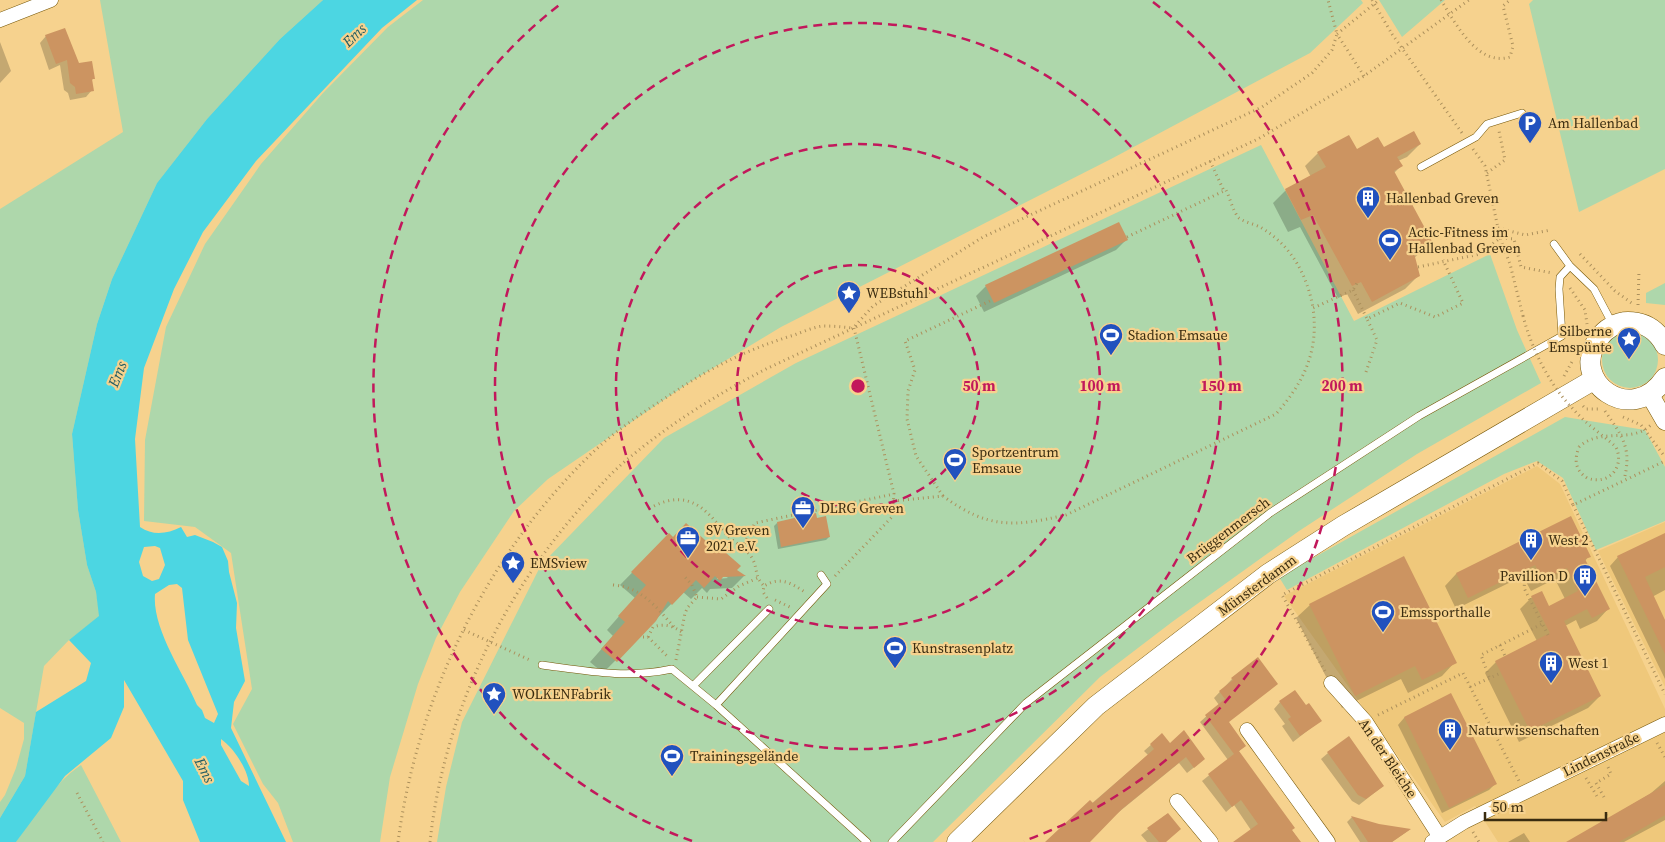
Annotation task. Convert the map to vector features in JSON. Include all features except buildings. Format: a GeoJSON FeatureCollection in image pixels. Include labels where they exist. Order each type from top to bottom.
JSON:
{"type":"FeatureCollection","features":[{"type":"Feature","properties":{"kind":"main road"},"geometry":{"type":"LineString","coordinates":[[1665,344],[1658,334],[1637,322],[1625,322],[1613,325],[1602,333],[1595,343],[1591,356],[1591,369],[1595,379],[1604,390],[1614,397],[1627,400],[1650,395],[1659,388],[1665,378]]}},
{"type":"Feature","properties":{"kind":"main road","name":"Münsterdamm"},"geometry":{"type":"LineString","coordinates":[[957,842],[1096,706],[1268,574],[1359,516],[1595,379]]}},
{"type":"Feature","properties":{"kind":"street"},"geometry":{"type":"LineString","coordinates":[[0,20],[51,0]]}},
{"type":"Feature","properties":{"kind":"street"},"geometry":{"type":"LineString","coordinates":[[1650,395],[1665,421]]}},
{"type":"Feature","properties":{"kind":"street","name":"An der Bleiche"},"geometry":{"type":"LineString","coordinates":[[1331,683],[1366,722],[1436,831],[1435,840]]}},
{"type":"Feature","properties":{"kind":"street","name":"Lindenstraße"},"geometry":{"type":"LineString","coordinates":[[1435,840],[1490,808],[1665,724]]}},
{"type":"Feature","properties":{"kind":"street"},"geometry":{"type":"LineString","coordinates":[[1247,730],[1328,842]]}},
{"type":"Feature","properties":{"kind":"street"},"geometry":{"type":"LineString","coordinates":[[1177,802],[1211,842]]}},
{"type":"Feature","properties":{"kind":"lane"},"geometry":{"type":"LineString","coordinates":[[1421,167],[1476,137],[1487,124],[1522,113]]}},
{"type":"Feature","properties":{"kind":"lane"},"geometry":{"type":"LineString","coordinates":[[1554,244],[1570,266],[1594,289],[1613,325]]}},
{"type":"Feature","properties":{"kind":"lane"},"geometry":{"type":"LineString","coordinates":[[1560,277],[1570,266]]}},
{"type":"Feature","properties":{"kind":"lane","name":"Brüggenmersch"},"geometry":{"type":"LineString","coordinates":[[892,842],[1026,703],[1270,513],[1419,416],[1562,336],[1558,288],[1560,277]]}},
{"type":"Feature","properties":{"kind":"lane"},"geometry":{"type":"LineString","coordinates":[[716,705],[827,584],[821,575]]}},
{"type":"Feature","properties":{"kind":"lane"},"geometry":{"type":"LineString","coordinates":[[693,686],[769,609]]}},
{"type":"Feature","properties":{"kind":"lane"},"geometry":{"type":"LineString","coordinates":[[542,665],[614,675],[653,673],[672,669],[716,705],[867,842]]}},
{"type":"Feature","properties":{"kind":"path"},"geometry":{"type":"LineString","coordinates":[[1328,0],[1336,34],[1364,76]]}},
{"type":"Feature","properties":{"kind":"path"},"geometry":{"type":"LineString","coordinates":[[1372,0],[1403,49]]}},
{"type":"Feature","properties":{"kind":"path"},"geometry":{"type":"LineString","coordinates":[[854,328],[873,306],[983,237],[1262,107],[1312,73],[1332,50],[1336,34],[1379,0]]}},
{"type":"Feature","properties":{"kind":"path"},"geometry":{"type":"LineString","coordinates":[[1441,0],[1470,42],[1484,54],[1503,59],[1510,57],[1512,46],[1503,6],[1510,0]]}},
{"type":"Feature","properties":{"kind":"path"},"geometry":{"type":"LineString","coordinates":[[430,842],[449,747],[460,709],[489,643],[527,576],[550,543],[600,485],[628,458],[726,390],[1258,139],[1364,76],[1469,0]]}},
{"type":"Feature","properties":{"kind":"path"},"geometry":{"type":"LineString","coordinates":[[1487,173],[1505,160],[1499,133]]}},
{"type":"Feature","properties":{"kind":"path"},"geometry":{"type":"LineString","coordinates":[[992,300],[905,341],[915,370],[908,391],[907,419],[916,456],[944,496],[964,511],[993,522],[1028,524],[1056,517],[1074,511],[1276,414],[1291,397],[1306,372],[1315,323],[1310,291],[1290,251],[1261,227],[1239,218],[1210,161]]}},
{"type":"Feature","properties":{"kind":"path"},"geometry":{"type":"LineString","coordinates":[[1126,237],[1224,191]]}},
{"type":"Feature","properties":{"kind":"path"},"geometry":{"type":"LineString","coordinates":[[1498,228],[1525,235],[1551,230]]}},
{"type":"Feature","properties":{"kind":"path"},"geometry":{"type":"LineString","coordinates":[[1500,238],[1510,264],[1528,337],[1542,366],[1573,410],[1616,447],[1620,455],[1619,464],[1609,478],[1601,480],[1587,478],[1581,474],[1576,466],[1576,455],[1579,447],[1595,436],[1622,435],[1646,430],[1665,457]]}},
{"type":"Feature","properties":{"kind":"path"},"geometry":{"type":"LineString","coordinates":[[1418,267],[1443,260],[1480,254],[1500,238],[1514,239],[1521,268],[1550,272],[1560,277],[1576,294],[1585,310]]}},
{"type":"Feature","properties":{"kind":"path"},"geometry":{"type":"LineString","coordinates":[[1580,254],[1626,301],[1645,308]]}},
{"type":"Feature","properties":{"kind":"path"},"geometry":{"type":"LineString","coordinates":[[1367,319],[1400,303],[1435,317],[1463,303],[1443,260]]}},
{"type":"Feature","properties":{"kind":"path"},"geometry":{"type":"LineString","coordinates":[[1638,306],[1639,270]]}},
{"type":"Feature","properties":{"kind":"path"},"geometry":{"type":"LineString","coordinates":[[1313,308],[1353,290],[1357,283]]}},
{"type":"Feature","properties":{"kind":"path"},"geometry":{"type":"LineString","coordinates":[[1353,290],[1377,340],[1366,372]]}},
{"type":"Feature","properties":{"kind":"path"},"geometry":{"type":"LineString","coordinates":[[398,842],[417,743],[464,630],[505,557],[550,498],[588,456],[624,426],[710,368],[772,342],[821,326],[854,328]]}},
{"type":"Feature","properties":{"kind":"path"},"geometry":{"type":"LineString","coordinates":[[827,584],[892,517],[894,494],[854,328]]}},
{"type":"Feature","properties":{"kind":"path"},"geometry":{"type":"LineString","coordinates":[[1605,411],[1622,435],[1628,456],[1623,481]]}},
{"type":"Feature","properties":{"kind":"path"},"geometry":{"type":"LineString","coordinates":[[1573,505],[1665,461]]}},
{"type":"Feature","properties":{"kind":"path"},"geometry":{"type":"LineString","coordinates":[[1331,683],[1282,595],[1538,463],[1562,481],[1665,694]]}},
{"type":"Feature","properties":{"kind":"path"},"geometry":{"type":"LineString","coordinates":[[742,548],[755,523],[894,494]]}},
{"type":"Feature","properties":{"kind":"path"},"geometry":{"type":"LineString","coordinates":[[893,501],[944,496]]}},
{"type":"Feature","properties":{"kind":"path"},"geometry":{"type":"LineString","coordinates":[[654,506],[670,500],[694,502],[713,516],[726,534],[751,557],[758,578],[764,586],[765,596],[791,606],[800,615]]}},
{"type":"Feature","properties":{"kind":"path"},"geometry":{"type":"LineString","coordinates":[[1526,570],[1524,588],[1548,635]]}},
{"type":"Feature","properties":{"kind":"path"},"geometry":{"type":"LineString","coordinates":[[684,577],[692,585],[697,597]]}},
{"type":"Feature","properties":{"kind":"path"},"geometry":{"type":"LineString","coordinates":[[675,628],[656,625],[646,637],[675,664],[688,606],[697,597],[721,599],[727,597],[739,586],[758,578]]}},
{"type":"Feature","properties":{"kind":"path"},"geometry":{"type":"LineString","coordinates":[[764,586],[771,582],[790,582],[816,597]]}},
{"type":"Feature","properties":{"kind":"path"},"geometry":{"type":"LineString","coordinates":[[613,585],[633,589],[643,594],[682,633]]}},
{"type":"Feature","properties":{"kind":"path"},"geometry":{"type":"LineString","coordinates":[[1489,678],[1481,655],[1542,624]]}},
{"type":"Feature","properties":{"kind":"path"},"geometry":{"type":"LineString","coordinates":[[464,630],[489,643],[542,665]]}},
{"type":"Feature","properties":{"kind":"path"},"geometry":{"type":"LineString","coordinates":[[1500,645],[1505,656]]}},
{"type":"Feature","properties":{"kind":"path"},"geometry":{"type":"LineString","coordinates":[[1470,687],[1501,672]]}},
{"type":"Feature","properties":{"kind":"path"},"geometry":{"type":"LineString","coordinates":[[1366,722],[1463,673],[1520,784]]}},
{"type":"Feature","properties":{"kind":"path"},"geometry":{"type":"LineString","coordinates":[[1660,749],[1665,756]]}},
{"type":"Feature","properties":{"kind":"path"},"geometry":{"type":"LineString","coordinates":[[1604,760],[1612,774],[1596,783],[1604,797]]}},
{"type":"Feature","properties":{"kind":"path"},"geometry":{"type":"LineString","coordinates":[[1582,771],[1598,798]]}},
{"type":"Feature","properties":{"kind":"path"},"geometry":{"type":"LineString","coordinates":[[77,793],[103,842]]}},
{"type":"Feature","properties":{"kind":"path"},"geometry":{"type":"LineString","coordinates":[[1472,830],[1479,842]]}},
{"type":"Feature","properties":{"kind":"shaded area"},"geometry":{"type":"Polygon","coordinates":[[[1537,466],[1560,484],[1665,709],[1665,842],[1498,842],[1475,806],[1445,822],[1284,596],[1537,466]]]}},
{"type":"Feature","properties":{"kind":"shaded area"},"geometry":{"type":"Polygon","coordinates":[[[1665,522],[1665,687],[1598,551],[1665,522]]]}},
{"type":"Feature","properties":{"kind":"green space"},"geometry":{"type":"Polygon","coordinates":[[[100,0],[323,0],[280,39],[207,119],[157,183],[112,279],[97,324],[72,434],[78,510],[87,565],[96,592],[100,616],[69,640],[44,666],[25,776],[0,818],[0,802],[5,795],[16,768],[24,739],[24,723],[0,708],[0,209],[123,132],[100,0]]]}},
{"type":"Feature","properties":{"kind":"green space"},"geometry":{"type":"Polygon","coordinates":[[[423,0],[1361,0],[1363,3],[1310,53],[1111,159],[781,327],[690,382],[548,479],[514,511],[460,592],[436,638],[418,684],[390,777],[380,842],[293,842],[278,803],[263,784],[233,724],[252,689],[231,553],[195,527],[144,521],[145,440],[166,327],[205,244],[261,164],[323,93],[388,27],[423,0]]]}},
{"type":"Feature","properties":{"kind":"green space"},"geometry":{"type":"Polygon","coordinates":[[[1379,0],[1445,0],[1402,37],[1379,0]]]}},
{"type":"Feature","properties":{"kind":"green space"},"geometry":{"type":"Polygon","coordinates":[[[1533,0],[1665,0],[1665,169],[1579,212],[1529,4],[1533,0]]]}},
{"type":"Feature","properties":{"kind":"green space","name":"Sportzentrum Emsaue"},"geometry":{"type":"Polygon","coordinates":[[[1261,145],[1354,321],[1490,254],[1517,330],[1541,383],[1417,454],[1299,531],[1172,622],[1100,677],[933,842],[437,842],[446,787],[462,722],[541,565],[664,438],[796,363],[1261,145]]]}},
{"type":"Feature","properties":{"kind":"green space"},"geometry":{"type":"Polygon","coordinates":[[[1665,283],[1665,305],[1646,303],[1646,293],[1665,283]]]}},
{"type":"Feature","properties":{"kind":"green space"},"geometry":{"type":"Polygon","coordinates":[[[1624,332],[1636,332],[1646,336],[1654,344],[1658,360],[1654,376],[1646,384],[1636,388],[1624,388],[1614,384],[1606,376],[1602,366],[1602,354],[1606,344],[1614,336],[1624,332]]]}},
{"type":"Feature","properties":{"kind":"green space"},"geometry":{"type":"Polygon","coordinates":[[[1565,417],[1645,430],[1665,467],[1665,521],[1596,550],[1563,478],[1537,461],[1504,474],[1287,590],[1279,577],[1565,417]]]}},
{"type":"Feature","properties":{"kind":"green space"},"geometry":{"type":"Polygon","coordinates":[[[81,765],[121,842],[16,842],[53,790],[81,765]]]}},
{"type":"Feature","properties":{"kind":"water","name":"Ems"},"geometry":{"type":"Polygon","coordinates":[[[323,0],[417,0],[382,28],[256,161],[203,232],[174,289],[144,368],[135,439],[140,527],[150,532],[160,533],[181,527],[187,537],[195,535],[222,547],[228,561],[237,603],[236,628],[245,681],[234,702],[231,728],[286,842],[200,842],[183,800],[183,781],[124,680],[124,707],[111,738],[65,776],[16,842],[0,842],[0,818],[25,776],[36,712],[86,681],[91,663],[69,640],[99,616],[96,592],[87,565],[78,510],[72,434],[97,324],[112,279],[157,183],[207,119],[280,39],[323,0]],[[155,546],[144,547],[139,562],[143,576],[152,581],[159,579],[165,565],[160,548],[155,546]],[[177,584],[169,585],[155,594],[158,621],[163,636],[197,705],[202,710],[205,718],[214,723],[218,714],[188,640],[182,588],[177,584]],[[221,739],[221,745],[241,781],[249,786],[244,767],[236,754],[221,739]]]}},
{"type":"Feature","properties":{"kind":"place","name":"Am Hallenbad"},"geometry":{"type":"Point","coordinates":[1530,144]}},
{"type":"Feature","properties":{"kind":"place","name":"Hallenbad Greven"},"geometry":{"type":"Point","coordinates":[1368,219]}},
{"type":"Feature","properties":{"kind":"place","name":"Actic-Fitness im Hallenbad Greven"},"geometry":{"type":"Point","coordinates":[1390,261]}},
{"type":"Feature","properties":{"kind":"place","name":"WEBstuhl"},"geometry":{"type":"Point","coordinates":[849,314]}},
{"type":"Feature","properties":{"kind":"place","name":"Stadion Emsaue"},"geometry":{"type":"Point","coordinates":[1111,356]}},
{"type":"Feature","properties":{"kind":"place","name":"Silberne Emspünte"},"geometry":{"type":"Point","coordinates":[1629,360]}},
{"type":"Feature","properties":{"kind":"place","name":"Sportzentrum Emsaue"},"geometry":{"type":"Point","coordinates":[955,481]}},
{"type":"Feature","properties":{"kind":"place","name":"DLRG Greven"},"geometry":{"type":"Point","coordinates":[803,529]}},
{"type":"Feature","properties":{"kind":"place","name":"SV Greven 2021 e.V."},"geometry":{"type":"Point","coordinates":[688,559]}},
{"type":"Feature","properties":{"kind":"place","name":"West 2"},"geometry":{"type":"Point","coordinates":[1531,561]}},
{"type":"Feature","properties":{"kind":"place","name":"EMSview"},"geometry":{"type":"Point","coordinates":[513,584]}},
{"type":"Feature","properties":{"kind":"place","name":"Pavillion D"},"geometry":{"type":"Point","coordinates":[1585,597]}},
{"type":"Feature","properties":{"kind":"place","name":"Emssporthalle"},"geometry":{"type":"Point","coordinates":[1383,633]}},
{"type":"Feature","properties":{"kind":"place","name":"Kunstrasenplatz"},"geometry":{"type":"Point","coordinates":[895,669]}},
{"type":"Feature","properties":{"kind":"place","name":"West 1"},"geometry":{"type":"Point","coordinates":[1551,684]}},
{"type":"Feature","properties":{"kind":"place","name":"WOLKENFabrik"},"geometry":{"type":"Point","coordinates":[494,715]}},
{"type":"Feature","properties":{"kind":"place","name":"Naturwissenschaften"},"geometry":{"type":"Point","coordinates":[1450,751]}},
{"type":"Feature","properties":{"kind":"place","name":"Trainingsgelände"},"geometry":{"type":"Point","coordinates":[672,777]}}]}
